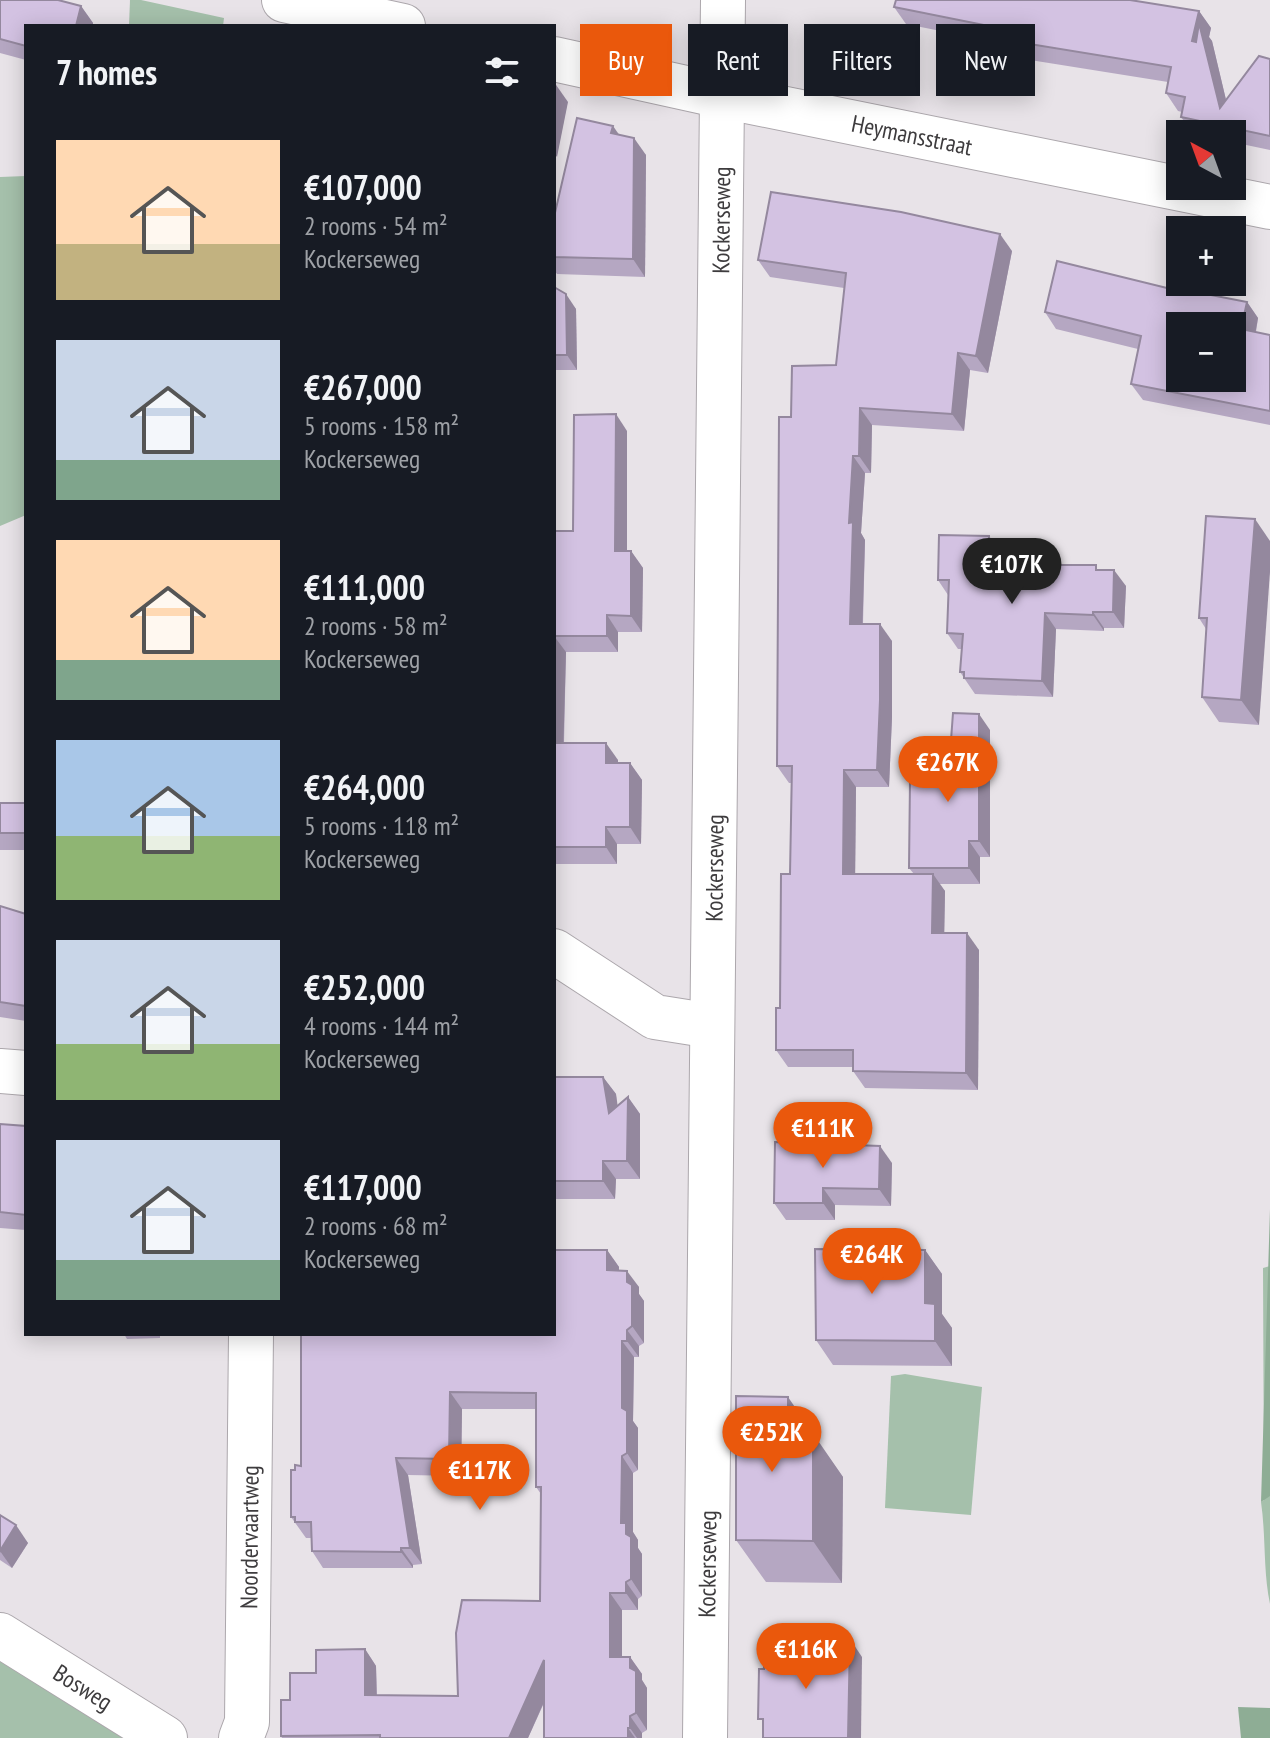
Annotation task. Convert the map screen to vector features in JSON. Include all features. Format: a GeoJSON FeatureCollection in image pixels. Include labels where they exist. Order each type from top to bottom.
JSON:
{"type":"FeatureCollection","features":[{"type":"Feature","properties":{"kind":"street"},"geometry":{"type":"LineString","coordinates":[[284,0],[394,24]]}},
{"type":"Feature","properties":{"kind":"street","name":"Kockerseweg"},"geometry":{"type":"LineString","coordinates":[[723,0],[723,24]]}},
{"type":"Feature","properties":{"kind":"street","name":"Heymansstraat"},"geometry":{"type":"LineString","coordinates":[[556,59],[688,89]]}},
{"type":"Feature","properties":{"kind":"street","name":"Kockerseweg"},"geometry":{"type":"LineString","coordinates":[[705,1738],[722,96]]}},
{"type":"Feature","properties":{"kind":"street","name":"Heymansstraat"},"geometry":{"type":"LineString","coordinates":[[722,96],[1270,207]]}},
{"type":"Feature","properties":{"kind":"street"},"geometry":{"type":"LineString","coordinates":[[556,952],[655,1017],[712,1026]]}},
{"type":"Feature","properties":{"kind":"street"},"geometry":{"type":"LineString","coordinates":[[0,1071],[24,1073]]}},
{"type":"Feature","properties":{"kind":"street","name":"Noordervaartweg"},"geometry":{"type":"LineString","coordinates":[[241,1738],[247,1722],[251,1336]]}},
{"type":"Feature","properties":{"kind":"street","name":"Bosweg"},"geometry":{"type":"LineString","coordinates":[[0,1635],[165,1738]]}},
{"type":"Feature","properties":{"kind":"green space"},"geometry":{"type":"Polygon","coordinates":[[[130,0],[224,18],[223,24],[129,24],[130,0]]]}},
{"type":"Feature","properties":{"kind":"green space"},"geometry":{"type":"Polygon","coordinates":[[[24,176],[24,516],[0,526],[0,177],[24,176]]]}},
{"type":"Feature","properties":{"kind":"green space"},"geometry":{"type":"Polygon","coordinates":[[[1270,1209],[1270,1496],[1261,1502],[1270,1209]]]}},
{"type":"Feature","properties":{"kind":"green space"},"geometry":{"type":"Polygon","coordinates":[[[1270,1266],[1270,1604],[1261,1502],[1264,1500],[1263,1268],[1270,1266]]]}},
{"type":"Feature","properties":{"kind":"green space"},"geometry":{"type":"Polygon","coordinates":[[[905,1374],[982,1387],[971,1515],[885,1508],[891,1376],[905,1374]]]}},
{"type":"Feature","properties":{"kind":"green space"},"geometry":{"type":"Polygon","coordinates":[[[0,1660],[128,1738],[0,1738],[0,1660]]]}},
{"type":"Feature","properties":{"kind":"green space"},"geometry":{"type":"Polygon","coordinates":[[[1238,1707],[1270,1708],[1270,1738],[1241,1738],[1238,1707]]]}},
{"type":"Feature","properties":{"kind":"building"},"geometry":{"type":"Polygon","coordinates":[[[0,0],[58,0],[81,6],[76,24],[24,24],[24,45],[0,39],[0,0]]]}},
{"type":"Feature","properties":{"kind":"building"},"geometry":{"type":"Polygon","coordinates":[[[896,0],[1130,0],[1199,11],[1192,41],[1196,42],[1199,23],[1220,108],[1259,56],[1270,59],[1270,136],[1246,131],[1246,120],[1181,117],[1185,97],[1166,93],[1171,67],[1035,45],[1035,24],[979,24],[894,7],[896,0]]]}},
{"type":"Feature","properties":{"kind":"building"},"geometry":{"type":"Polygon","coordinates":[[[577,118],[613,126],[611,133],[634,138],[633,259],[556,257],[556,208],[577,118]]]}},
{"type":"Feature","properties":{"kind":"building"},"geometry":{"type":"Polygon","coordinates":[[[771,192],[901,212],[1000,234],[976,356],[958,353],[952,414],[860,408],[859,456],[853,456],[849,523],[853,522],[850,624],[880,624],[880,700],[877,770],[844,770],[843,874],[933,874],[932,933],[967,933],[966,1073],[853,1071],[853,1050],[776,1050],[776,1008],[780,1008],[781,874],[790,874],[792,766],[777,766],[779,417],[791,417],[792,366],[836,365],[846,273],[758,260],[771,192]]]}},
{"type":"Feature","properties":{"kind":"building"},"geometry":{"type":"Polygon","coordinates":[[[1057,261],[1166,288],[1166,296],[1216,296],[1247,302],[1245,312],[1166,312],[1166,391],[1131,384],[1141,336],[1045,312],[1057,261]]]}},
{"type":"Feature","properties":{"kind":"building"},"geometry":{"type":"Polygon","coordinates":[[[556,288],[566,294],[567,355],[556,355],[556,288]]]}},
{"type":"Feature","properties":{"kind":"building"},"geometry":{"type":"Polygon","coordinates":[[[1246,330],[1270,335],[1270,411],[1172,392],[1246,392],[1246,330]]]}},
{"type":"Feature","properties":{"kind":"building"},"geometry":{"type":"Polygon","coordinates":[[[616,414],[615,551],[631,551],[631,616],[607,615],[607,636],[556,636],[556,531],[573,531],[574,415],[616,414]]]}},
{"type":"Feature","properties":{"kind":"building"},"geometry":{"type":"Polygon","coordinates":[[[1206,516],[1255,519],[1241,700],[1202,697],[1207,618],[1199,618],[1206,516]]]}},
{"type":"Feature","properties":{"kind":"building"},"geometry":{"type":"Polygon","coordinates":[[[939,535],[989,536],[988,565],[1096,565],[1096,570],[1114,570],[1113,612],[1093,612],[1093,615],[1045,613],[1042,681],[964,678],[964,672],[960,672],[963,634],[947,633],[949,580],[938,580],[939,535]]]}},
{"type":"Feature","properties":{"kind":"building"},"geometry":{"type":"Polygon","coordinates":[[[953,713],[979,714],[979,841],[969,841],[969,868],[909,868],[910,781],[948,781],[953,713]]]}},
{"type":"Feature","properties":{"kind":"building"},"geometry":{"type":"Polygon","coordinates":[[[556,743],[606,743],[606,763],[630,763],[630,827],[606,827],[606,847],[556,847],[556,743]]]}},
{"type":"Feature","properties":{"kind":"building"},"geometry":{"type":"Polygon","coordinates":[[[0,803],[24,803],[24,833],[0,833],[0,803]]]}},
{"type":"Feature","properties":{"kind":"building"},"geometry":{"type":"Polygon","coordinates":[[[0,906],[24,913],[24,1006],[0,1002],[0,906]]]}},
{"type":"Feature","properties":{"kind":"building"},"geometry":{"type":"Polygon","coordinates":[[[556,1077],[603,1077],[609,1113],[628,1097],[627,1161],[603,1161],[603,1181],[556,1181],[556,1077]]]}},
{"type":"Feature","properties":{"kind":"building"},"geometry":{"type":"Polygon","coordinates":[[[0,1124],[24,1126],[24,1215],[0,1212],[0,1124]]]}},
{"type":"Feature","properties":{"kind":"building"},"geometry":{"type":"Polygon","coordinates":[[[775,1142],[880,1146],[879,1189],[823,1188],[823,1203],[774,1203],[775,1142]]]}},
{"type":"Feature","properties":{"kind":"building"},"geometry":{"type":"Polygon","coordinates":[[[815,1249],[925,1250],[925,1303],[935,1304],[935,1341],[816,1340],[815,1249]]]}},
{"type":"Feature","properties":{"kind":"building"},"geometry":{"type":"Polygon","coordinates":[[[556,1250],[607,1250],[607,1270],[627,1271],[627,1282],[632,1285],[632,1326],[627,1330],[627,1341],[622,1341],[622,1408],[627,1411],[627,1453],[622,1456],[621,1523],[626,1523],[626,1534],[631,1537],[631,1579],[626,1582],[626,1593],[610,1593],[610,1657],[630,1657],[630,1668],[636,1671],[636,1713],[630,1716],[628,1738],[544,1738],[544,1660],[509,1738],[281,1736],[281,1700],[290,1700],[290,1673],[316,1673],[316,1650],[365,1649],[365,1695],[458,1696],[456,1633],[462,1600],[540,1601],[541,1487],[536,1487],[536,1393],[450,1392],[449,1459],[396,1458],[410,1548],[401,1548],[401,1552],[312,1551],[311,1522],[295,1522],[295,1517],[291,1517],[291,1470],[295,1470],[295,1465],[301,1466],[301,1336],[556,1336],[556,1250]]]}},
{"type":"Feature","properties":{"kind":"building"},"geometry":{"type":"Polygon","coordinates":[[[736,1396],[788,1397],[788,1435],[813,1435],[813,1541],[736,1540],[736,1396]]]}},
{"type":"Feature","properties":{"kind":"building"},"geometry":{"type":"Polygon","coordinates":[[[0,1515],[16,1525],[0,1551],[0,1515]]]}},
{"type":"Feature","properties":{"kind":"building"},"geometry":{"type":"Polygon","coordinates":[[[785,1639],[850,1639],[848,1738],[763,1738],[763,1719],[758,1719],[759,1669],[764,1669],[764,1659],[784,1659],[785,1639]]]}}]}
